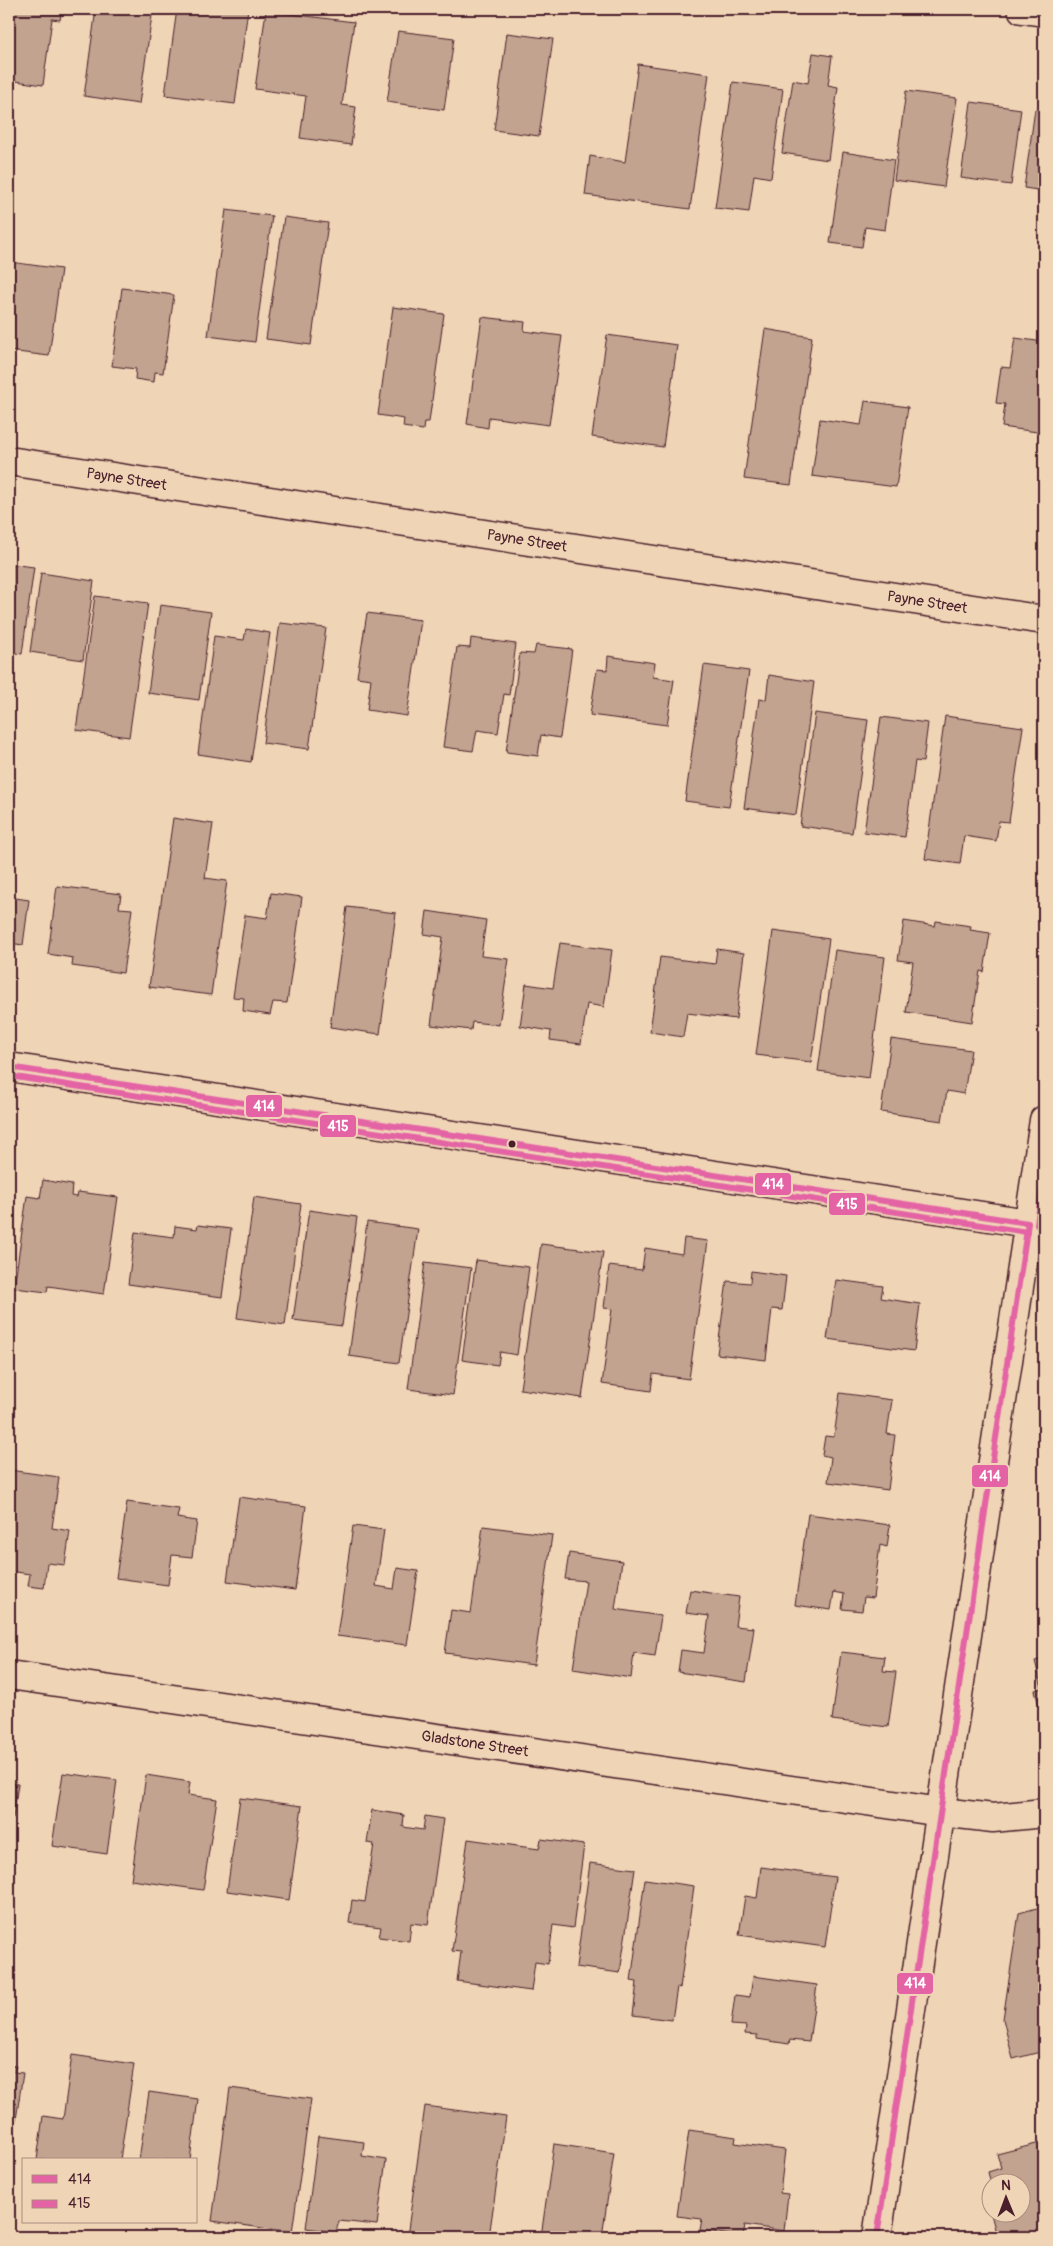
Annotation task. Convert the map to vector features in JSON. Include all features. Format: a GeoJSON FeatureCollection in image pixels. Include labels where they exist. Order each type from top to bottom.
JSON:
{"type":"FeatureCollection","features":[{"type":"Feature","properties":{"kind":"street"},"geometry":{"type":"LineString","coordinates":[[1022,9],[1044,12]]}},
{"type":"Feature","properties":{"kind":"street","name":"Payne Street"},"geometry":{"type":"LineString","coordinates":[[9,462],[1044,620]]}},
{"type":"Feature","properties":{"kind":"street"},"geometry":{"type":"LineString","coordinates":[[9,1067],[1028,1223]]}},
{"type":"Feature","properties":{"kind":"street"},"geometry":{"type":"LineString","coordinates":[[877,2237],[1044,1120]]}},
{"type":"Feature","properties":{"kind":"street","name":"Gladstone Street"},"geometry":{"type":"LineString","coordinates":[[9,1675],[941,1812],[993,1818],[1044,1813]]}},
{"type":"Feature","properties":{"kind":"building"},"geometry":{"type":"Polygon","coordinates":[[[11,9],[62,9],[60,20],[52,19],[43,85],[9,80],[11,9]]]}},
{"type":"Feature","properties":{"kind":"building"},"geometry":{"type":"Polygon","coordinates":[[[96,9],[153,9],[139,104],[84,96],[96,9]]]}},
{"type":"Feature","properties":{"kind":"building"},"geometry":{"type":"Polygon","coordinates":[[[177,9],[248,9],[235,104],[165,95],[177,9]]]}},
{"type":"Feature","properties":{"kind":"building"},"geometry":{"type":"Polygon","coordinates":[[[266,11],[354,22],[342,105],[356,107],[351,145],[300,138],[306,96],[255,89],[266,11]]]}},
{"type":"Feature","properties":{"kind":"building"},"geometry":{"type":"Polygon","coordinates":[[[398,31],[454,38],[444,110],[387,102],[398,31]]]}},
{"type":"Feature","properties":{"kind":"building"},"geometry":{"type":"Polygon","coordinates":[[[507,33],[553,39],[539,136],[494,130],[507,33]]]}},
{"type":"Feature","properties":{"kind":"building"},"geometry":{"type":"Polygon","coordinates":[[[813,53],[832,56],[828,85],[838,87],[828,160],[782,153],[793,80],[808,83],[813,53]]]}},
{"type":"Feature","properties":{"kind":"building"},"geometry":{"type":"Polygon","coordinates":[[[638,64],[709,74],[690,209],[585,195],[590,156],[625,162],[638,64]]]}},
{"type":"Feature","properties":{"kind":"building"},"geometry":{"type":"Polygon","coordinates":[[[733,82],[783,89],[771,178],[754,175],[749,212],[715,208],[733,82]]]}},
{"type":"Feature","properties":{"kind":"building"},"geometry":{"type":"Polygon","coordinates":[[[906,91],[957,98],[944,187],[894,180],[906,91]]]}},
{"type":"Feature","properties":{"kind":"building"},"geometry":{"type":"Polygon","coordinates":[[[971,102],[1021,109],[1011,185],[961,178],[971,102]]]}},
{"type":"Feature","properties":{"kind":"building"},"geometry":{"type":"Polygon","coordinates":[[[1035,109],[1044,110],[1044,191],[1024,188],[1035,109]]]}},
{"type":"Feature","properties":{"kind":"building"},"geometry":{"type":"Polygon","coordinates":[[[843,152],[894,160],[885,230],[865,227],[862,247],[830,243],[843,152]]]}},
{"type":"Feature","properties":{"kind":"building"},"geometry":{"type":"Polygon","coordinates":[[[226,210],[272,216],[255,342],[208,336],[226,210]]]}},
{"type":"Feature","properties":{"kind":"building"},"geometry":{"type":"Polygon","coordinates":[[[284,217],[328,223],[311,345],[266,339],[284,217]]]}},
{"type":"Feature","properties":{"kind":"building"},"geometry":{"type":"Polygon","coordinates":[[[10,262],[61,269],[49,356],[9,351],[10,262]]]}},
{"type":"Feature","properties":{"kind":"building"},"geometry":{"type":"Polygon","coordinates":[[[122,288],[174,295],[163,373],[155,372],[154,382],[135,379],[136,369],[112,366],[122,288]]]}},
{"type":"Feature","properties":{"kind":"building"},"geometry":{"type":"Polygon","coordinates":[[[393,307],[444,314],[429,422],[424,422],[423,430],[403,427],[404,419],[378,415],[393,307]]]}},
{"type":"Feature","properties":{"kind":"building"},"geometry":{"type":"Polygon","coordinates":[[[482,317],[525,322],[524,331],[562,336],[549,425],[489,417],[488,428],[467,424],[482,317]]]}},
{"type":"Feature","properties":{"kind":"building"},"geometry":{"type":"Polygon","coordinates":[[[765,329],[812,337],[791,485],[744,479],[765,329]]]}},
{"type":"Feature","properties":{"kind":"building"},"geometry":{"type":"Polygon","coordinates":[[[607,335],[677,345],[663,447],[592,437],[607,335]]]}},
{"type":"Feature","properties":{"kind":"building"},"geometry":{"type":"Polygon","coordinates":[[[1015,338],[1044,342],[1044,433],[1002,427],[1005,404],[996,403],[1001,367],[1010,368],[1015,338]]]}},
{"type":"Feature","properties":{"kind":"building"},"geometry":{"type":"Polygon","coordinates":[[[865,401],[908,407],[896,487],[812,476],[820,419],[861,425],[865,401]]]}},
{"type":"Feature","properties":{"kind":"building"},"geometry":{"type":"Polygon","coordinates":[[[9,564],[34,567],[22,654],[9,652],[9,564]]]}},
{"type":"Feature","properties":{"kind":"building"},"geometry":{"type":"Polygon","coordinates":[[[41,573],[94,581],[83,660],[30,652],[41,573]]]}},
{"type":"Feature","properties":{"kind":"building"},"geometry":{"type":"Polygon","coordinates":[[[95,596],[148,603],[129,737],[76,730],[95,596]]]}},
{"type":"Feature","properties":{"kind":"building"},"geometry":{"type":"Polygon","coordinates":[[[160,605],[211,612],[199,700],[148,693],[160,605]]]}},
{"type":"Feature","properties":{"kind":"building"},"geometry":{"type":"Polygon","coordinates":[[[367,613],[421,620],[407,716],[367,710],[371,679],[357,677],[367,613]]]}},
{"type":"Feature","properties":{"kind":"building"},"geometry":{"type":"Polygon","coordinates":[[[280,623],[326,628],[309,749],[263,743],[280,623]]]}},
{"type":"Feature","properties":{"kind":"building"},"geometry":{"type":"Polygon","coordinates":[[[246,629],[270,633],[251,762],[198,754],[214,636],[244,640],[246,629]]]}},
{"type":"Feature","properties":{"kind":"building"},"geometry":{"type":"Polygon","coordinates":[[[471,638],[516,644],[509,695],[504,694],[498,733],[477,730],[473,751],[443,747],[457,647],[470,648],[471,638]]]}},
{"type":"Feature","properties":{"kind":"building"},"geometry":{"type":"Polygon","coordinates":[[[536,645],[572,649],[560,738],[541,735],[538,756],[506,752],[520,653],[534,654],[536,645]]]}},
{"type":"Feature","properties":{"kind":"building"},"geometry":{"type":"Polygon","coordinates":[[[608,656],[655,663],[653,677],[674,680],[667,725],[590,715],[597,669],[607,670],[608,656]]]}},
{"type":"Feature","properties":{"kind":"building"},"geometry":{"type":"Polygon","coordinates":[[[704,665],[749,671],[729,807],[685,801],[704,665]]]}},
{"type":"Feature","properties":{"kind":"building"},"geometry":{"type":"Polygon","coordinates":[[[769,675],[814,682],[796,815],[744,808],[759,699],[766,700],[769,675]]]}},
{"type":"Feature","properties":{"kind":"building"},"geometry":{"type":"Polygon","coordinates":[[[815,713],[868,720],[852,833],[800,826],[815,713]]]}},
{"type":"Feature","properties":{"kind":"building"},"geometry":{"type":"Polygon","coordinates":[[[945,716],[1023,727],[1009,822],[999,821],[996,841],[964,836],[960,864],[925,859],[945,716]]]}},
{"type":"Feature","properties":{"kind":"building"},"geometry":{"type":"Polygon","coordinates":[[[881,717],[928,723],[923,762],[915,761],[905,837],[864,832],[881,717]]]}},
{"type":"Feature","properties":{"kind":"building"},"geometry":{"type":"Polygon","coordinates":[[[173,818],[213,824],[205,878],[227,881],[211,995],[149,987],[173,818]]]}},
{"type":"Feature","properties":{"kind":"building"},"geometry":{"type":"Polygon","coordinates":[[[57,886],[121,894],[119,908],[132,909],[123,973],[72,966],[73,958],[48,954],[57,886]]]}},
{"type":"Feature","properties":{"kind":"building"},"geometry":{"type":"Polygon","coordinates":[[[271,893],[302,897],[287,1003],[273,1002],[270,1015],[243,1011],[244,998],[233,997],[245,915],[267,918],[271,893]]]}},
{"type":"Feature","properties":{"kind":"building"},"geometry":{"type":"Polygon","coordinates":[[[9,897],[29,900],[23,945],[9,943],[9,897]]]}},
{"type":"Feature","properties":{"kind":"building"},"geometry":{"type":"Polygon","coordinates":[[[347,907],[396,913],[380,1034],[330,1027],[347,907]]]}},
{"type":"Feature","properties":{"kind":"building"},"geometry":{"type":"Polygon","coordinates":[[[427,911],[486,920],[481,956],[509,959],[499,1025],[472,1022],[471,1030],[431,1025],[443,937],[424,934],[427,911]]]}},
{"type":"Feature","properties":{"kind":"building"},"geometry":{"type":"Polygon","coordinates":[[[904,921],[935,926],[936,921],[971,926],[970,930],[990,933],[984,972],[980,971],[972,1022],[906,1012],[913,962],[898,960],[904,921]]]}},
{"type":"Feature","properties":{"kind":"building"},"geometry":{"type":"Polygon","coordinates":[[[773,931],[829,939],[811,1062],[756,1055],[773,931]]]}},
{"type":"Feature","properties":{"kind":"building"},"geometry":{"type":"Polygon","coordinates":[[[560,943],[612,950],[604,1007],[587,1004],[581,1044],[550,1040],[551,1031],[520,1026],[526,984],[553,988],[560,943]]]}},
{"type":"Feature","properties":{"kind":"building"},"geometry":{"type":"Polygon","coordinates":[[[717,949],[744,953],[736,1019],[687,1013],[683,1037],[650,1032],[660,957],[715,964],[717,949]]]}},
{"type":"Feature","properties":{"kind":"building"},"geometry":{"type":"Polygon","coordinates":[[[835,950],[885,957],[869,1078],[818,1071],[835,950]]]}},
{"type":"Feature","properties":{"kind":"building"},"geometry":{"type":"Polygon","coordinates":[[[891,1039],[971,1050],[964,1094],[947,1091],[942,1121],[881,1112],[891,1039]]]}},
{"type":"Feature","properties":{"kind":"building"},"geometry":{"type":"Polygon","coordinates":[[[43,1180],[72,1185],[71,1196],[77,1197],[78,1192],[118,1197],[104,1294],[48,1286],[47,1292],[14,1288],[27,1196],[40,1198],[43,1180]]]}},
{"type":"Feature","properties":{"kind":"building"},"geometry":{"type":"Polygon","coordinates":[[[254,1197],[301,1204],[285,1325],[237,1318],[254,1197]]]}},
{"type":"Feature","properties":{"kind":"building"},"geometry":{"type":"Polygon","coordinates":[[[309,1210],[357,1217],[342,1326],[293,1320],[309,1210]]]}},
{"type":"Feature","properties":{"kind":"building"},"geometry":{"type":"Polygon","coordinates":[[[367,1222],[418,1229],[399,1363],[349,1356],[367,1222]]]}},
{"type":"Feature","properties":{"kind":"building"},"geometry":{"type":"Polygon","coordinates":[[[198,1225],[231,1229],[222,1297],[128,1284],[135,1232],[174,1237],[175,1226],[197,1229],[198,1225]]]}},
{"type":"Feature","properties":{"kind":"building"},"geometry":{"type":"Polygon","coordinates":[[[684,1238],[708,1241],[689,1379],[653,1374],[651,1391],[602,1384],[612,1309],[604,1308],[609,1266],[642,1270],[645,1248],[682,1254],[684,1238]]]}},
{"type":"Feature","properties":{"kind":"building"},"geometry":{"type":"Polygon","coordinates":[[[541,1244],[603,1252],[582,1398],[520,1389],[541,1244]]]}},
{"type":"Feature","properties":{"kind":"building"},"geometry":{"type":"Polygon","coordinates":[[[476,1260],[529,1267],[517,1355],[500,1352],[498,1365],[462,1360],[476,1260]]]}},
{"type":"Feature","properties":{"kind":"building"},"geometry":{"type":"Polygon","coordinates":[[[425,1262],[471,1268],[453,1395],[408,1389],[425,1262]]]}},
{"type":"Feature","properties":{"kind":"building"},"geometry":{"type":"Polygon","coordinates":[[[751,1271],[786,1276],[782,1310],[772,1309],[766,1360],[717,1354],[727,1281],[750,1283],[751,1271]]]}},
{"type":"Feature","properties":{"kind":"building"},"geometry":{"type":"Polygon","coordinates":[[[836,1280],[883,1286],[881,1298],[920,1304],[914,1351],[827,1339],[836,1280]]]}},
{"type":"Feature","properties":{"kind":"building"},"geometry":{"type":"Polygon","coordinates":[[[840,1393],[892,1400],[887,1434],[895,1435],[888,1490],[828,1482],[831,1457],[822,1455],[825,1436],[834,1437],[840,1393]]]}},
{"type":"Feature","properties":{"kind":"building"},"geometry":{"type":"Polygon","coordinates":[[[9,1470],[59,1477],[52,1528],[70,1531],[65,1565],[47,1563],[44,1588],[28,1586],[30,1574],[9,1571],[9,1470]]]}},
{"type":"Feature","properties":{"kind":"building"},"geometry":{"type":"Polygon","coordinates":[[[239,1497],[306,1506],[295,1590],[227,1581],[239,1497]]]}},
{"type":"Feature","properties":{"kind":"building"},"geometry":{"type":"Polygon","coordinates":[[[127,1502],[179,1509],[177,1518],[197,1521],[192,1557],[172,1555],[168,1585],[116,1578],[127,1502]]]}},
{"type":"Feature","properties":{"kind":"building"},"geometry":{"type":"Polygon","coordinates":[[[808,1514],[890,1525],[887,1547],[880,1545],[873,1598],[864,1597],[862,1611],[842,1609],[844,1594],[834,1592],[831,1610],[795,1605],[808,1514]]]}},
{"type":"Feature","properties":{"kind":"building"},"geometry":{"type":"Polygon","coordinates":[[[353,1526],[384,1530],[376,1586],[394,1589],[397,1568],[418,1571],[407,1645],[337,1636],[353,1526]]]}},
{"type":"Feature","properties":{"kind":"building"},"geometry":{"type":"Polygon","coordinates":[[[483,1526],[552,1535],[534,1665],[445,1653],[451,1610],[471,1613],[483,1526]]]}},
{"type":"Feature","properties":{"kind":"building"},"geometry":{"type":"Polygon","coordinates":[[[569,1553],[622,1561],[615,1609],[661,1616],[655,1656],[634,1653],[631,1678],[573,1669],[586,1581],[565,1579],[569,1553]]]}},
{"type":"Feature","properties":{"kind":"building"},"geometry":{"type":"Polygon","coordinates":[[[690,1590],[739,1597],[735,1626],[754,1628],[746,1682],[678,1672],[681,1650],[704,1653],[709,1616],[686,1613],[690,1590]]]}},
{"type":"Feature","properties":{"kind":"building"},"geometry":{"type":"Polygon","coordinates":[[[841,1652],[885,1657],[883,1671],[896,1672],[888,1727],[832,1720],[841,1652]]]}},
{"type":"Feature","properties":{"kind":"building"},"geometry":{"type":"Polygon","coordinates":[[[1044,1659],[1044,1725],[1035,1690],[1042,1688],[1035,1661],[1044,1659]]]}},
{"type":"Feature","properties":{"kind":"building"},"geometry":{"type":"Polygon","coordinates":[[[9,1773],[12,1774],[10,1783],[18,1784],[13,1818],[9,1818],[9,1773]]]}},
{"type":"Feature","properties":{"kind":"building"},"geometry":{"type":"Polygon","coordinates":[[[63,1773],[117,1780],[107,1854],[52,1846],[63,1773]]]}},
{"type":"Feature","properties":{"kind":"building"},"geometry":{"type":"Polygon","coordinates":[[[146,1775],[190,1782],[188,1795],[217,1799],[203,1890],[131,1880],[146,1775]]]}},
{"type":"Feature","properties":{"kind":"building"},"geometry":{"type":"Polygon","coordinates":[[[240,1798],[302,1806],[289,1900],[227,1891],[240,1798]]]}},
{"type":"Feature","properties":{"kind":"building"},"geometry":{"type":"Polygon","coordinates":[[[372,1810],[404,1815],[403,1827],[423,1830],[425,1816],[443,1819],[428,1925],[411,1923],[409,1941],[379,1937],[381,1927],[349,1923],[352,1900],[365,1902],[374,1844],[367,1843],[372,1810]]]}},
{"type":"Feature","properties":{"kind":"building"},"geometry":{"type":"Polygon","coordinates":[[[468,1839],[539,1849],[541,1839],[584,1845],[573,1928],[553,1925],[548,1964],[535,1962],[531,1991],[457,1981],[461,1952],[452,1951],[468,1839]]]}},
{"type":"Feature","properties":{"kind":"building"},"geometry":{"type":"Polygon","coordinates":[[[590,1863],[635,1869],[620,1973],[576,1967],[590,1863]]]}},
{"type":"Feature","properties":{"kind":"building"},"geometry":{"type":"Polygon","coordinates":[[[761,1867],[835,1877],[825,1947],[739,1935],[745,1896],[757,1898],[761,1867]]]}},
{"type":"Feature","properties":{"kind":"building"},"geometry":{"type":"Polygon","coordinates":[[[645,1879],[694,1886],[680,1988],[677,1987],[672,2020],[633,2015],[637,1982],[631,1981],[645,1879]]]}},
{"type":"Feature","properties":{"kind":"building"},"geometry":{"type":"Polygon","coordinates":[[[1044,1906],[1044,2051],[1013,2059],[1003,2019],[1019,1913],[1044,1906]]]}},
{"type":"Feature","properties":{"kind":"building"},"geometry":{"type":"Polygon","coordinates":[[[753,1976],[817,1985],[809,2042],[790,2040],[789,2044],[757,2039],[757,2035],[745,2034],[746,2026],[731,2025],[735,1995],[750,1997],[753,1976]]]}},
{"type":"Feature","properties":{"kind":"building"},"geometry":{"type":"Polygon","coordinates":[[[72,2055],[134,2064],[120,2158],[37,2158],[43,2116],[63,2119],[72,2055]]]}},
{"type":"Feature","properties":{"kind":"building"},"geometry":{"type":"Polygon","coordinates":[[[9,2065],[16,2066],[14,2072],[23,2073],[16,2120],[9,2119],[9,2065]]]}},
{"type":"Feature","properties":{"kind":"building"},"geometry":{"type":"Polygon","coordinates":[[[230,2088],[311,2099],[292,2232],[212,2221],[230,2088]]]}},
{"type":"Feature","properties":{"kind":"building"},"geometry":{"type":"Polygon","coordinates":[[[149,2092],[198,2099],[190,2158],[139,2158],[149,2092]]]}},
{"type":"Feature","properties":{"kind":"building"},"geometry":{"type":"Polygon","coordinates":[[[425,2106],[506,2117],[489,2237],[407,2237],[425,2106]]]}},
{"type":"Feature","properties":{"kind":"building"},"geometry":{"type":"Polygon","coordinates":[[[689,2130],[736,2137],[735,2143],[785,2150],[780,2193],[788,2194],[784,2231],[745,2225],[743,2237],[700,2230],[702,2219],[677,2216],[689,2130]]]}},
{"type":"Feature","properties":{"kind":"building"},"geometry":{"type":"Polygon","coordinates":[[[318,2136],[364,2142],[362,2156],[386,2160],[377,2225],[339,2221],[336,2232],[306,2228],[318,2136]]]}},
{"type":"Feature","properties":{"kind":"building"},"geometry":{"type":"Polygon","coordinates":[[[1044,2142],[1044,2237],[997,2237],[994,2224],[1030,2224],[1030,2174],[988,2174],[988,2172],[1001,2168],[997,2154],[1044,2142]]]}},
{"type":"Feature","properties":{"kind":"building"},"geometry":{"type":"Polygon","coordinates":[[[554,2144],[614,2153],[602,2237],[541,2237],[554,2144]]]}},
{"type":"Feature","properties":{"kind":"transit line","name":"414"},"geometry":{"type":"LineString","coordinates":[[9,1067],[1028,1223]]}},
{"type":"Feature","properties":{"kind":"transit line","name":"415"},"geometry":{"type":"LineString","coordinates":[[9,1076],[1027,1232]]}},
{"type":"Feature","properties":{"kind":"transit line","name":"415"},"geometry":{"type":"LineString","coordinates":[[1037,1224],[1044,1175]]}},
{"type":"Feature","properties":{"kind":"transit line","name":"414"},"geometry":{"type":"LineString","coordinates":[[877,2237],[1028,1223]]}}]}
